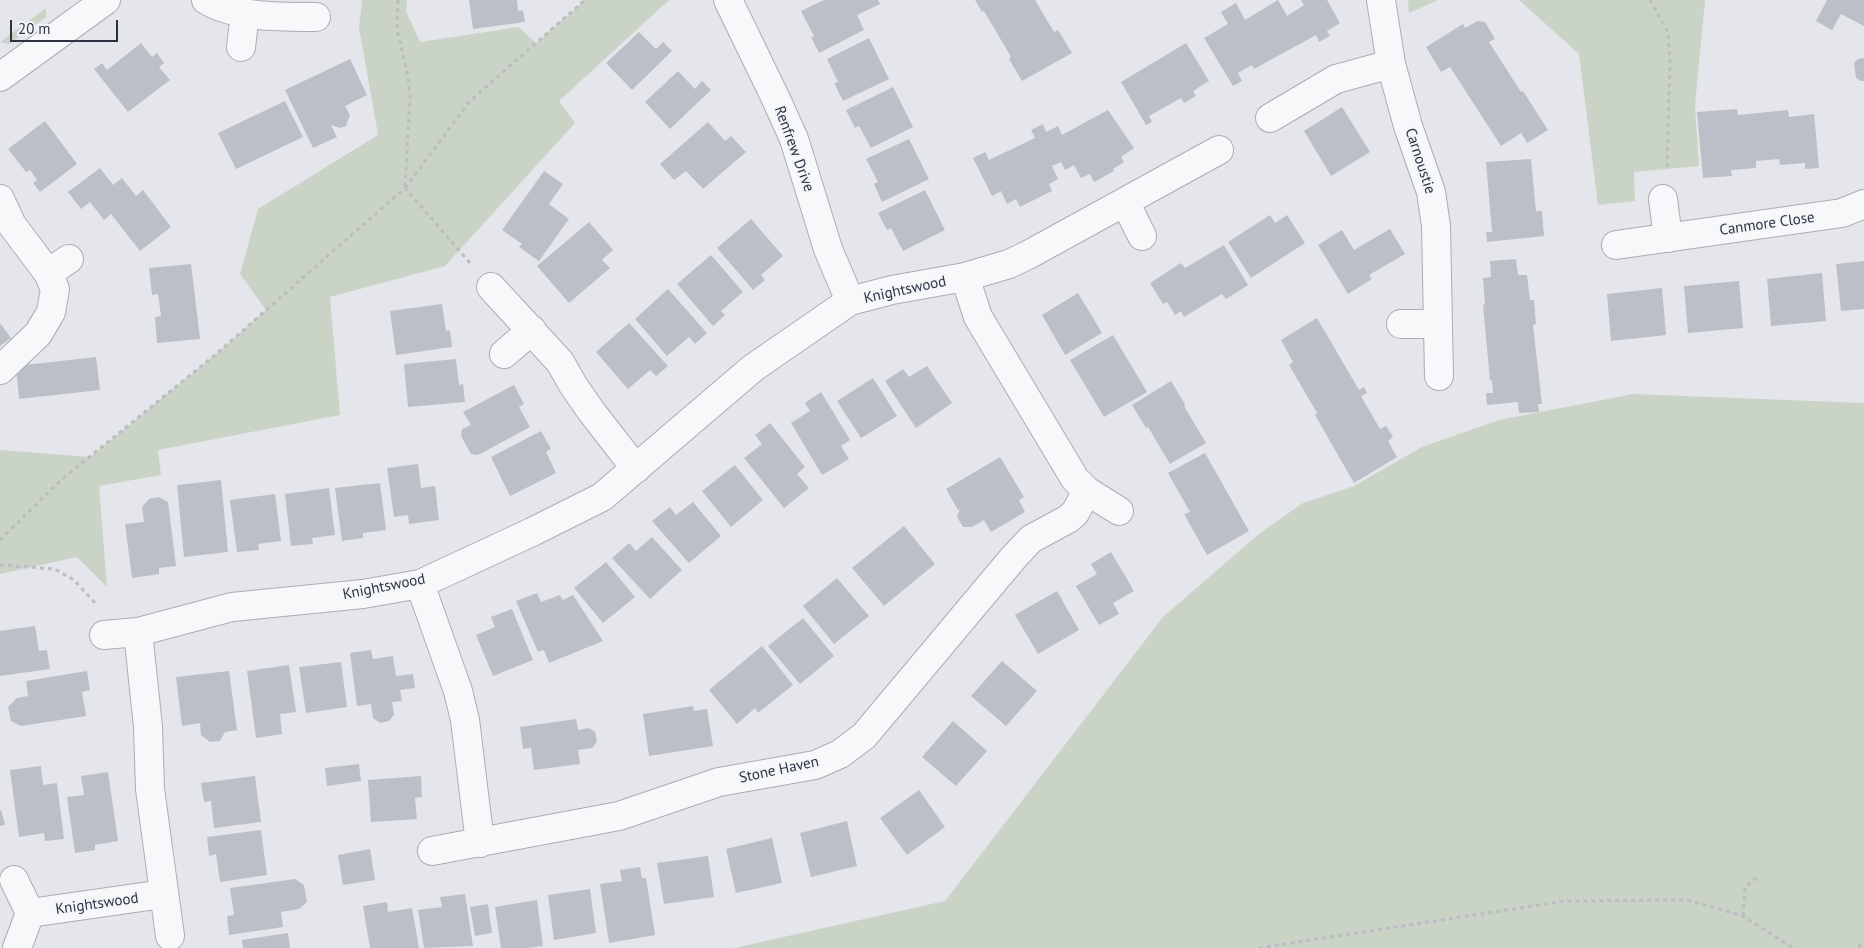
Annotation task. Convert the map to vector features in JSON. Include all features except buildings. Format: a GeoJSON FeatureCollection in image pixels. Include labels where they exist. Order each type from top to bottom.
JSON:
{"type":"FeatureCollection","features":[{"type":"Feature","properties":{"kind":"street"},"geometry":{"type":"LineString","coordinates":[[0,77],[106,0]]}},
{"type":"Feature","properties":{"kind":"street"},"geometry":{"type":"LineString","coordinates":[[206,0],[245,13],[316,18]]}},
{"type":"Feature","properties":{"kind":"street","name":"Renfrew Drive"},"geometry":{"type":"LineString","coordinates":[[728,0],[794,139],[828,249],[850,301]]}},
{"type":"Feature","properties":{"kind":"street","name":"Carnoustie"},"geometry":{"type":"LineString","coordinates":[[1381,0],[1391,64],[1408,126],[1432,192],[1436,226],[1439,376]]}},
{"type":"Feature","properties":{"kind":"street"},"geometry":{"type":"LineString","coordinates":[[241,47],[245,13]]}},
{"type":"Feature","properties":{"kind":"street"},"geometry":{"type":"LineString","coordinates":[[1270,118],[1336,79],[1391,64]]}},
{"type":"Feature","properties":{"kind":"street","name":"Knightswood"},"geometry":{"type":"LineString","coordinates":[[104,635],[138,632],[232,607],[363,594],[420,584],[602,497],[753,368],[850,301],[892,290],[964,278],[1009,264],[1219,150]]}},
{"type":"Feature","properties":{"kind":"street"},"geometry":{"type":"LineString","coordinates":[[1663,199],[1668,238]]}},
{"type":"Feature","properties":{"kind":"street"},"geometry":{"type":"LineString","coordinates":[[0,200],[12,225],[59,266],[51,312],[38,334],[0,370]]}},
{"type":"Feature","properties":{"kind":"street"},"geometry":{"type":"LineString","coordinates":[[1125,202],[1142,236]]}},
{"type":"Feature","properties":{"kind":"street","name":"Canmore Close"},"geometry":{"type":"LineString","coordinates":[[1616,245],[1842,213],[1864,204]]}},
{"type":"Feature","properties":{"kind":"street"},"geometry":{"type":"LineString","coordinates":[[964,278],[978,317],[1075,479],[1087,491],[1119,510]]}},
{"type":"Feature","properties":{"kind":"street"},"geometry":{"type":"LineString","coordinates":[[491,287],[560,362],[591,411],[636,469]]}},
{"type":"Feature","properties":{"kind":"street"},"geometry":{"type":"LineString","coordinates":[[1401,324],[1438,324]]}},
{"type":"Feature","properties":{"kind":"street"},"geometry":{"type":"LineString","coordinates":[[504,354],[532,330]]}},
{"type":"Feature","properties":{"kind":"street","name":"Stone Haven"},"geometry":{"type":"LineString","coordinates":[[432,851],[619,816],[719,782],[814,765],[840,754],[864,736],[1014,557],[1031,539],[1068,519],[1075,513],[1087,491]]}},
{"type":"Feature","properties":{"kind":"street"},"geometry":{"type":"LineString","coordinates":[[420,584],[458,691],[465,720],[480,843]]}},
{"type":"Feature","properties":{"kind":"street"},"geometry":{"type":"LineString","coordinates":[[138,632],[148,727],[150,789],[170,936]]}},
{"type":"Feature","properties":{"kind":"street"},"geometry":{"type":"LineString","coordinates":[[14,880],[30,914],[17,948]]}},
{"type":"Feature","properties":{"kind":"street","name":"Knightswood"},"geometry":{"type":"LineString","coordinates":[[30,914],[164,894]]}},
{"type":"Feature","properties":{"kind":"path"},"geometry":{"type":"LineString","coordinates":[[398,0],[397,29],[408,76],[410,97],[405,188],[491,287]]}},
{"type":"Feature","properties":{"kind":"path"},"geometry":{"type":"LineString","coordinates":[[0,540],[62,480],[215,355],[405,188],[470,101],[585,0]]}},
{"type":"Feature","properties":{"kind":"path"},"geometry":{"type":"LineString","coordinates":[[1650,0],[1668,32],[1670,60],[1667,172],[1663,199]]}},
{"type":"Feature","properties":{"kind":"path"},"geometry":{"type":"LineString","coordinates":[[0,565],[55,569],[74,580],[100,610],[104,635]]}},
{"type":"Feature","properties":{"kind":"path"},"geometry":{"type":"LineString","coordinates":[[1743,916],[1745,887],[1758,877]]}},
{"type":"Feature","properties":{"kind":"path"},"geometry":{"type":"LineString","coordinates":[[1259,948],[1565,901],[1688,900],[1743,916],[1793,948]]}},
{"type":"Feature","properties":{"kind":"path"},"geometry":{"type":"LineString","coordinates":[[1859,948],[1860,941]]}},
{"type":"Feature","properties":{"kind":"shaded area"},"geometry":{"type":"Polygon","coordinates":[[[362,0],[407,0],[406,11],[420,42],[519,27],[536,43],[585,0],[669,0],[559,101],[575,123],[445,266],[330,297],[340,415],[158,450],[161,475],[99,486],[107,587],[77,557],[0,574],[0,450],[90,457],[215,355],[266,310],[240,274],[258,209],[378,135],[359,27],[362,0]]]}},
{"type":"Feature","properties":{"kind":"shaded area"},"geometry":{"type":"Polygon","coordinates":[[[1408,0],[1438,0],[1409,13],[1408,0]]]}},
{"type":"Feature","properties":{"kind":"shaded area"},"geometry":{"type":"Polygon","coordinates":[[[1519,0],[1705,0],[1695,106],[1699,166],[1634,172],[1635,201],[1598,205],[1579,54],[1519,0]]]}},
{"type":"Feature","properties":{"kind":"shaded area"},"geometry":{"type":"Polygon","coordinates":[[[46,8],[46,17],[9,44],[0,42],[46,8]]]}},
{"type":"Feature","properties":{"kind":"shaded area"},"geometry":{"type":"Polygon","coordinates":[[[1633,394],[1864,403],[1864,948],[734,948],[945,901],[1163,617],[1260,533],[1303,503],[1354,486],[1422,447],[1499,420],[1633,394]]]}}]}
